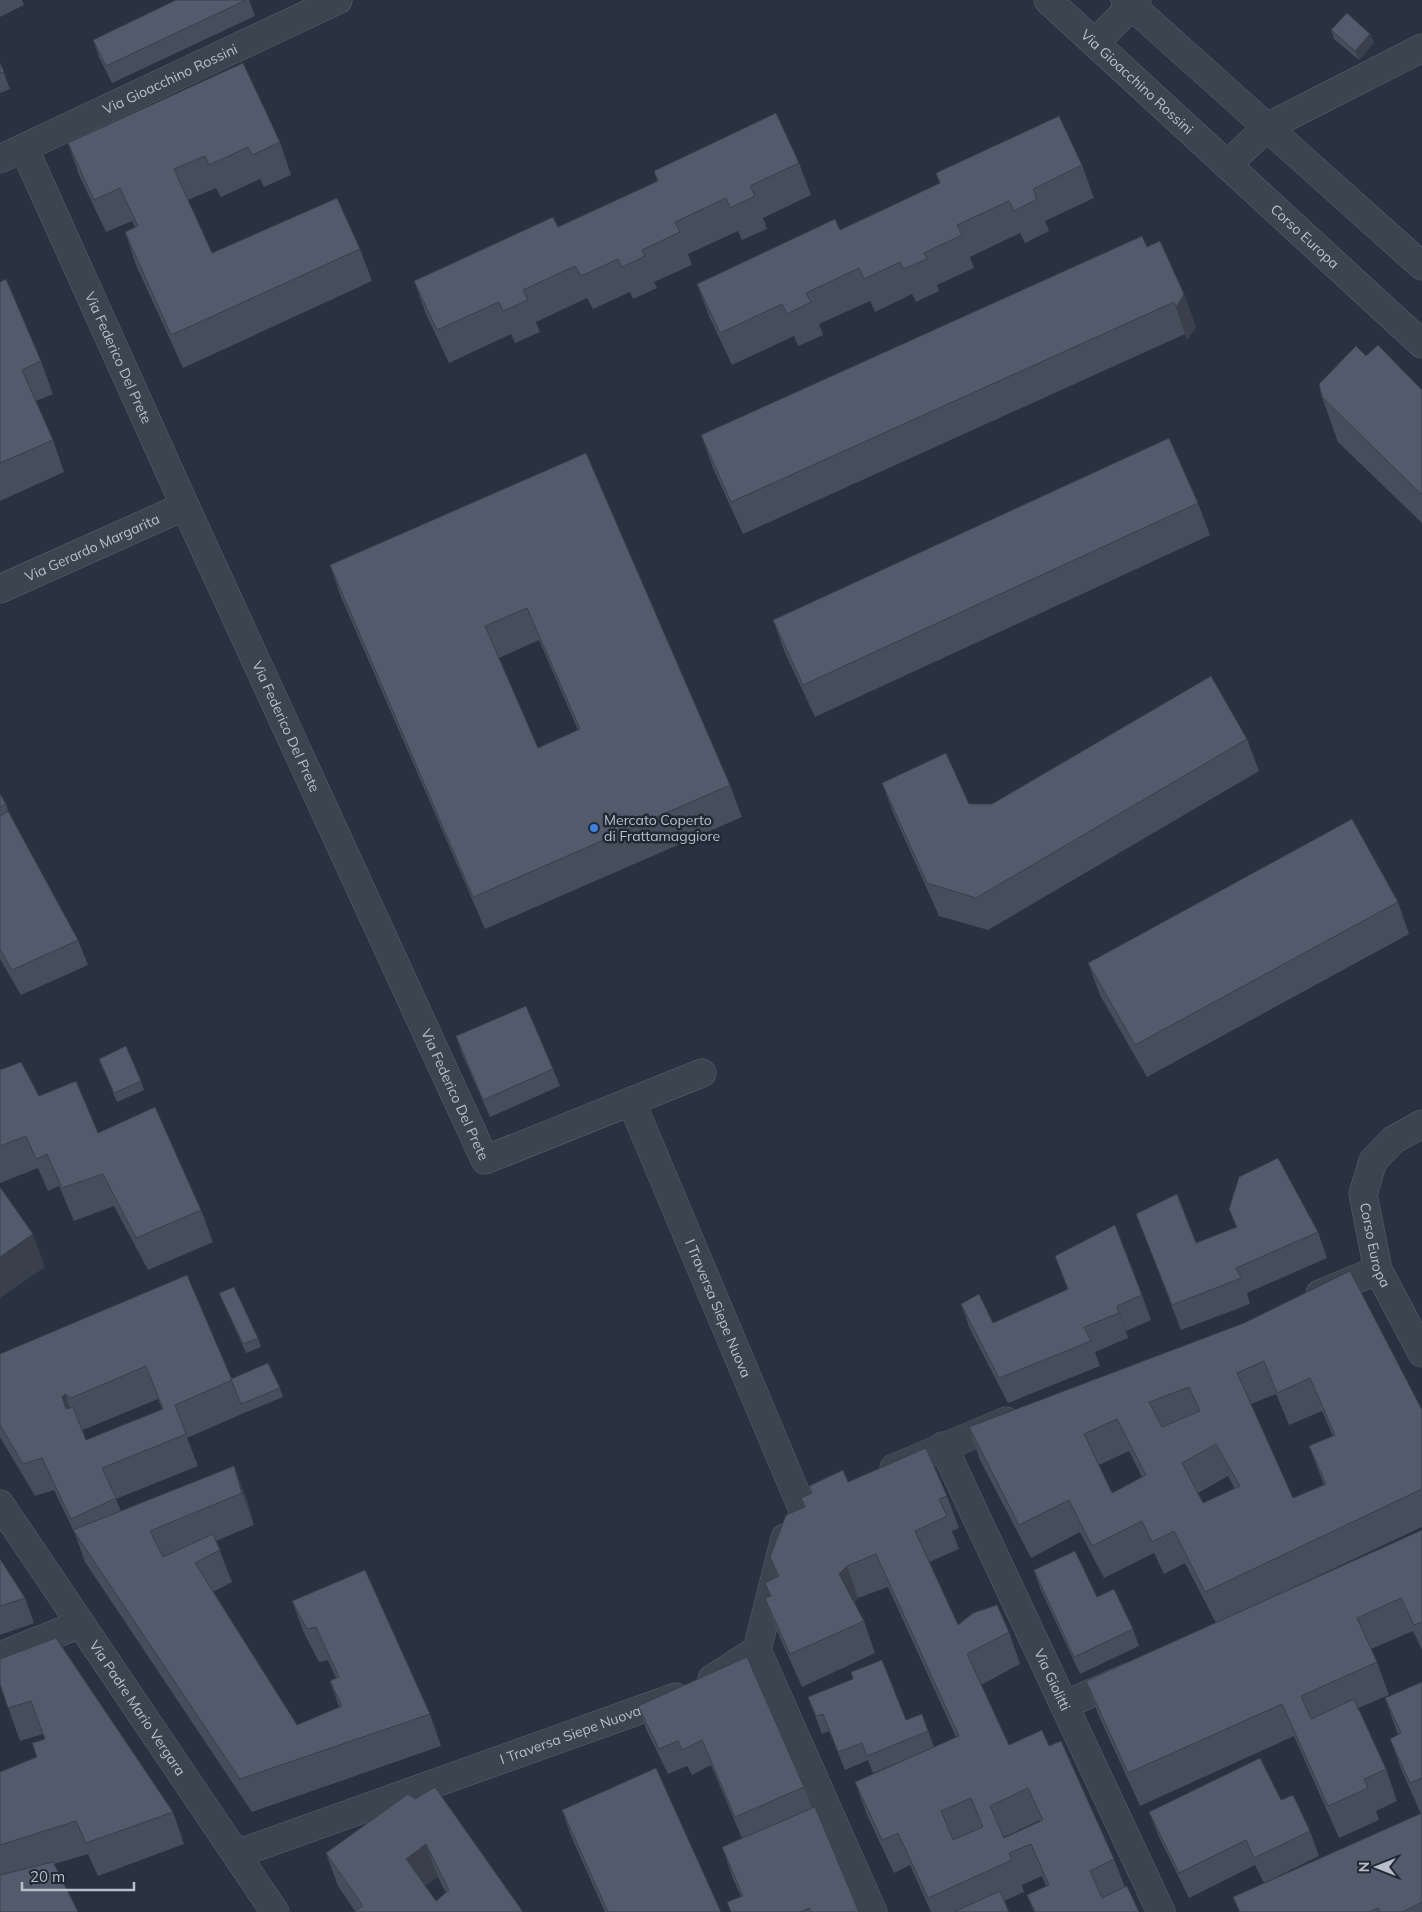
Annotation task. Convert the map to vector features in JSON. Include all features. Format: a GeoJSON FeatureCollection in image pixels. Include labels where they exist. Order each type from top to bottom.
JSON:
{"type":"FeatureCollection","features":[{"type":"Feature","properties":{"kind":"street","name":"Via Gioacchino Rossini"},"geometry":{"type":"LineString","coordinates":[[12,153],[338,0]]}},
{"type":"Feature","properties":{"kind":"street","name":"Via Gioacchino Rossini"},"geometry":{"type":"LineString","coordinates":[[1048,0],[1227,165]]}},
{"type":"Feature","properties":{"kind":"street"},"geometry":{"type":"LineString","coordinates":[[1095,43],[1131,2],[1422,266]]}},
{"type":"Feature","properties":{"kind":"street"},"geometry":{"type":"LineString","coordinates":[[1227,165],[1267,127],[1422,48]]}},
{"type":"Feature","properties":{"kind":"street","name":"Via Federico Del Prete"},"geometry":{"type":"LineString","coordinates":[[12,153],[185,506],[485,1160],[631,1101]]}},
{"type":"Feature","properties":{"kind":"street","name":"Corso Europa"},"geometry":{"type":"LineString","coordinates":[[1227,165],[1422,344]]}},
{"type":"Feature","properties":{"kind":"street","name":"Via Gerardo Margarita"},"geometry":{"type":"LineString","coordinates":[[0,589],[185,506]]}},
{"type":"Feature","properties":{"kind":"street"},"geometry":{"type":"LineString","coordinates":[[631,1101],[702,1073]]}},
{"type":"Feature","properties":{"kind":"street","name":"I Traversa Siepe Nuova"},"geometry":{"type":"LineString","coordinates":[[631,1101],[805,1515]]}},
{"type":"Feature","properties":{"kind":"street","name":"Corso Europa"},"geometry":{"type":"LineString","coordinates":[[1422,1124],[1393,1140],[1373,1161],[1363,1194],[1378,1270],[1422,1352]]}},
{"type":"Feature","properties":{"kind":"street"},"geometry":{"type":"LineString","coordinates":[[1295,1304],[1378,1270]]}},
{"type":"Feature","properties":{"kind":"street"},"geometry":{"type":"LineString","coordinates":[[871,1478],[1026,1412]]}},
{"type":"Feature","properties":{"kind":"street","name":"Via Giolitti"},"geometry":{"type":"LineString","coordinates":[[943,1446],[1161,1912]]}},
{"type":"Feature","properties":{"kind":"street"},"geometry":{"type":"LineString","coordinates":[[829,1500],[788,1527],[757,1650],[872,1912]]}},
{"type":"Feature","properties":{"kind":"street","name":"Via Padre Mario Vergara"},"geometry":{"type":"LineString","coordinates":[[0,1504],[275,1912]]}},
{"type":"Feature","properties":{"kind":"street"},"geometry":{"type":"LineString","coordinates":[[0,1656],[80,1624]]}},
{"type":"Feature","properties":{"kind":"street","name":"I Traversa Siepe Nuova"},"geometry":{"type":"LineString","coordinates":[[237,1854],[696,1690],[757,1650]]}},
{"type":"Feature","properties":{"kind":"street"},"geometry":{"type":"LineString","coordinates":[[1064,1705],[1145,1670]]}},
{"type":"Feature","properties":{"kind":"building"},"geometry":{"type":"Polygon","coordinates":[[[176,0],[246,0],[106,66],[93,40],[176,0]]]}},
{"type":"Feature","properties":{"kind":"building"},"geometry":{"type":"Polygon","coordinates":[[[1347,13],[1370,34],[1355,51],[1331,30],[1347,13]]]}},
{"type":"Feature","properties":{"kind":"building"},"geometry":{"type":"Polygon","coordinates":[[[0,63],[4,72],[0,73],[0,63]]]}},
{"type":"Feature","properties":{"kind":"building"},"geometry":{"type":"Polygon","coordinates":[[[243,63],[280,142],[252,155],[248,147],[209,165],[205,156],[174,169],[212,253],[337,198],[360,249],[171,335],[125,232],[138,226],[120,188],[94,200],[68,143],[243,63]]]}},
{"type":"Feature","properties":{"kind":"building"},"geometry":{"type":"Polygon","coordinates":[[[776,113],[799,163],[750,186],[755,196],[730,208],[726,198],[675,222],[680,232],[642,250],[645,256],[622,267],[618,259],[581,276],[575,266],[523,290],[528,300],[503,311],[499,302],[437,330],[414,281],[553,217],[558,227],[658,181],[654,171],[776,113]]]}},
{"type":"Feature","properties":{"kind":"building"},"geometry":{"type":"Polygon","coordinates":[[[1059,116],[1082,165],[1033,189],[1037,199],[1014,211],[1009,201],[957,225],[962,235],[924,253],[927,259],[904,269],[900,262],[864,279],[859,268],[806,293],[811,302],[787,314],[782,304],[720,333],[697,284],[835,219],[840,230],[940,183],[936,173],[1059,116]]]}},
{"type":"Feature","properties":{"kind":"building"},"geometry":{"type":"Polygon","coordinates":[[[1142,236],[1147,247],[1160,241],[1184,294],[1176,307],[1174,302],[731,502],[701,435],[1142,236]]]}},
{"type":"Feature","properties":{"kind":"building"},"geometry":{"type":"Polygon","coordinates":[[[6,279],[41,361],[22,370],[53,440],[0,463],[0,282],[6,279]]]}},
{"type":"Feature","properties":{"kind":"building"},"geometry":{"type":"Polygon","coordinates":[[[1378,345],[1422,390],[1422,495],[1322,397],[1319,384],[1356,346],[1366,356],[1378,345]]]}},
{"type":"Feature","properties":{"kind":"building"},"geometry":{"type":"Polygon","coordinates":[[[1169,438],[1198,503],[803,685],[773,620],[1169,438]]]}},
{"type":"Feature","properties":{"kind":"building"},"geometry":{"type":"Polygon","coordinates":[[[586,453],[730,785],[473,897],[330,565],[586,453]],[[527,608],[485,626],[538,748],[580,729],[527,608]]]}},
{"type":"Feature","properties":{"kind":"building"},"geometry":{"type":"Polygon","coordinates":[[[1211,676],[1247,739],[976,898],[927,883],[882,783],[946,753],[969,804],[992,804],[1211,676]]]}},
{"type":"Feature","properties":{"kind":"building"},"geometry":{"type":"Polygon","coordinates":[[[0,794],[6,804],[0,807],[0,794]]]}},
{"type":"Feature","properties":{"kind":"building"},"geometry":{"type":"Polygon","coordinates":[[[8,811],[78,940],[12,970],[0,949],[0,816],[8,811]]]}},
{"type":"Feature","properties":{"kind":"building"},"geometry":{"type":"Polygon","coordinates":[[[1352,819],[1398,902],[1135,1045],[1088,963],[1352,819]]]}},
{"type":"Feature","properties":{"kind":"building"},"geometry":{"type":"Polygon","coordinates":[[[526,1006],[553,1069],[483,1100],[456,1036],[526,1006]]]}},
{"type":"Feature","properties":{"kind":"building"},"geometry":{"type":"Polygon","coordinates":[[[126,1046],[141,1081],[114,1093],[99,1059],[126,1046]]]}},
{"type":"Feature","properties":{"kind":"building"},"geometry":{"type":"Polygon","coordinates":[[[21,1062],[39,1096],[76,1081],[98,1133],[155,1107],[201,1210],[136,1238],[103,1174],[62,1188],[47,1154],[36,1159],[26,1136],[0,1146],[0,1070],[21,1062]]]}},
{"type":"Feature","properties":{"kind":"building"},"geometry":{"type":"Polygon","coordinates":[[[1278,1158],[1318,1232],[1236,1268],[1241,1278],[1172,1305],[1136,1214],[1177,1194],[1196,1243],[1237,1227],[1229,1209],[1239,1177],[1278,1158]]]}},
{"type":"Feature","properties":{"kind":"building"},"geometry":{"type":"Polygon","coordinates":[[[0,1187],[33,1234],[0,1257],[0,1187]]]}},
{"type":"Feature","properties":{"kind":"building"},"geometry":{"type":"Polygon","coordinates":[[[1115,1225],[1142,1295],[1117,1306],[1119,1313],[1084,1327],[1091,1341],[999,1378],[961,1304],[979,1294],[993,1323],[1068,1289],[1055,1256],[1115,1225]]]}},
{"type":"Feature","properties":{"kind":"building"},"geometry":{"type":"Polygon","coordinates":[[[1350,1271],[1422,1410],[1422,1489],[1205,1592],[1174,1531],[1152,1542],[1142,1521],[1092,1546],[1069,1500],[1019,1525],[969,1427],[1244,1323],[1350,1271]],[[1264,1361],[1237,1373],[1293,1498],[1326,1484],[1309,1446],[1335,1435],[1310,1378],[1277,1393],[1264,1361]],[[1189,1387],[1149,1402],[1162,1427],[1200,1411],[1189,1387]],[[1117,1419],[1084,1434],[1112,1493],[1146,1475],[1117,1419]],[[1216,1444],[1182,1463],[1203,1503],[1240,1486],[1216,1444]]]}},
{"type":"Feature","properties":{"kind":"building"},"geometry":{"type":"Polygon","coordinates":[[[187,1275],[232,1380],[175,1405],[186,1434],[102,1468],[116,1498],[71,1519],[42,1458],[23,1464],[0,1425],[0,1354],[187,1275]],[[146,1366],[71,1398],[65,1394],[62,1397],[66,1409],[73,1407],[86,1440],[163,1409],[146,1366]]]}},
{"type":"Feature","properties":{"kind":"building"},"geometry":{"type":"Polygon","coordinates":[[[234,1287],[258,1338],[243,1344],[219,1293],[234,1287]]]}},
{"type":"Feature","properties":{"kind":"building"},"geometry":{"type":"Polygon","coordinates":[[[268,1363],[280,1388],[241,1404],[231,1379],[268,1363]]]}},
{"type":"Feature","properties":{"kind":"building"},"geometry":{"type":"Polygon","coordinates":[[[926,1448],[947,1496],[939,1499],[947,1516],[915,1531],[958,1625],[973,1613],[997,1605],[1009,1632],[967,1654],[1009,1745],[1042,1730],[1049,1746],[1061,1741],[1114,1859],[1090,1871],[1102,1898],[1127,1886],[1139,1912],[1035,1912],[1027,1895],[1049,1885],[1031,1844],[1009,1853],[1012,1860],[928,1898],[898,1833],[882,1840],[855,1782],[959,1736],[876,1554],[847,1566],[839,1574],[864,1621],[790,1654],[765,1598],[771,1596],[765,1583],[779,1576],[770,1557],[786,1515],[805,1507],[801,1498],[812,1493],[809,1486],[843,1470],[848,1482],[926,1448]],[[1028,1788],[990,1806],[1004,1838],[1043,1820],[1028,1788]],[[971,1798],[941,1811],[953,1840],[983,1827],[971,1798]]]}},
{"type":"Feature","properties":{"kind":"building"},"geometry":{"type":"Polygon","coordinates":[[[234,1466],[242,1493],[150,1531],[163,1557],[213,1534],[220,1550],[195,1563],[297,1725],[342,1706],[330,1681],[339,1677],[316,1627],[307,1629],[292,1601],[365,1570],[430,1714],[240,1779],[73,1530],[234,1466]]]}},
{"type":"Feature","properties":{"kind":"building"},"geometry":{"type":"Polygon","coordinates":[[[1422,1530],[1422,1622],[1414,1625],[1401,1598],[1357,1618],[1377,1662],[1301,1696],[1311,1719],[1354,1699],[1386,1769],[1364,1779],[1368,1788],[1328,1806],[1282,1704],[1128,1773],[1086,1681],[1422,1530]]]}},
{"type":"Feature","properties":{"kind":"building"},"geometry":{"type":"Polygon","coordinates":[[[1075,1551],[1097,1597],[1114,1589],[1133,1629],[1074,1657],[1034,1570],[1075,1551]]]}},
{"type":"Feature","properties":{"kind":"building"},"geometry":{"type":"Polygon","coordinates":[[[0,1559],[25,1598],[0,1606],[0,1559]]]}},
{"type":"Feature","properties":{"kind":"building"},"geometry":{"type":"Polygon","coordinates":[[[56,1638],[173,1812],[86,1843],[76,1821],[0,1845],[0,1772],[37,1757],[32,1743],[45,1739],[31,1701],[8,1708],[0,1684],[0,1659],[56,1638]]]}},
{"type":"Feature","properties":{"kind":"building"},"geometry":{"type":"Polygon","coordinates":[[[747,1657],[804,1787],[735,1817],[702,1740],[682,1750],[678,1741],[659,1749],[638,1706],[747,1657]]]}},
{"type":"Feature","properties":{"kind":"building"},"geometry":{"type":"Polygon","coordinates":[[[882,1660],[906,1720],[922,1714],[928,1731],[867,1756],[862,1743],[838,1752],[823,1714],[816,1716],[808,1697],[853,1679],[851,1672],[882,1660]]]}},
{"type":"Feature","properties":{"kind":"building"},"geometry":{"type":"Polygon","coordinates":[[[1422,1682],[1422,1778],[1410,1783],[1390,1739],[1401,1733],[1385,1698],[1422,1682]]]}},
{"type":"Feature","properties":{"kind":"building"},"geometry":{"type":"Polygon","coordinates":[[[1260,1758],[1281,1800],[1293,1795],[1310,1831],[1254,1858],[1246,1840],[1179,1873],[1149,1812],[1260,1758]]]}},
{"type":"Feature","properties":{"kind":"building"},"geometry":{"type":"Polygon","coordinates":[[[656,1768],[721,1912],[608,1912],[562,1810],[656,1768]]]}},
{"type":"Feature","properties":{"kind":"building"},"geometry":{"type":"Polygon","coordinates":[[[435,1787],[523,1912],[354,1912],[363,1906],[326,1853],[408,1794],[415,1799],[435,1787]],[[426,1844],[406,1859],[436,1901],[449,1890],[426,1844]]]}},
{"type":"Feature","properties":{"kind":"building"},"geometry":{"type":"Polygon","coordinates":[[[815,1807],[859,1912],[811,1912],[809,1908],[800,1912],[731,1912],[727,1902],[743,1896],[722,1847],[815,1807]]]}},
{"type":"Feature","properties":{"kind":"building"},"geometry":{"type":"Polygon","coordinates":[[[1422,1813],[1422,1902],[1403,1912],[1380,1912],[1378,1908],[1369,1912],[1240,1912],[1233,1897],[1422,1813]]]}},
{"type":"Feature","properties":{"kind":"building"},"geometry":{"type":"Polygon","coordinates":[[[53,1862],[78,1912],[0,1912],[0,1875],[53,1862]]]}},
{"type":"Feature","properties":{"kind":"building"},"geometry":{"type":"Polygon","coordinates":[[[1000,1891],[1009,1912],[954,1912],[1000,1891]]]}},
{"type":"Feature","properties":{"kind":"place","name":"Mercato Coperto di Frattamaggiore"},"geometry":{"type":"Point","coordinates":[594,828]}}]}
